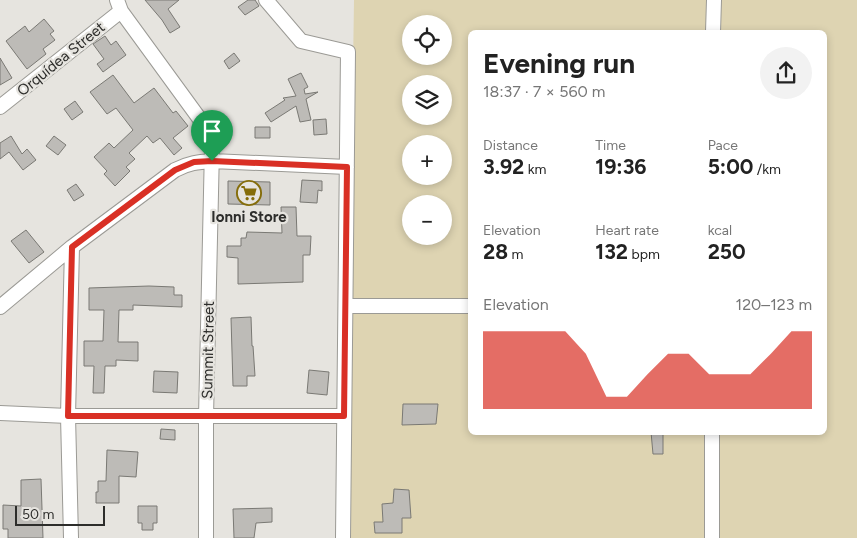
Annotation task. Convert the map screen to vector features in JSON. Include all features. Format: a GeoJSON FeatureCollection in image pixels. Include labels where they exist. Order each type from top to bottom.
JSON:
{"type":"FeatureCollection","features":[{"type":"Feature","properties":{"kind":"street"},"geometry":{"type":"LineString","coordinates":[[266,0],[301,41],[348,52],[343,538]]}},
{"type":"Feature","properties":{"kind":"street"},"geometry":{"type":"LineString","coordinates":[[714,0],[714,30]]}},
{"type":"Feature","properties":{"kind":"street","name":"Orquídea Street"},"geometry":{"type":"LineString","coordinates":[[0,107],[119,5]]}},
{"type":"Feature","properties":{"kind":"street","name":"Summit Street"},"geometry":{"type":"LineString","coordinates":[[119,5],[207,130],[212,148],[206,417],[206,538]]}},
{"type":"Feature","properties":{"kind":"street"},"geometry":{"type":"LineString","coordinates":[[0,307],[72,247],[175,170],[194,162],[212,161],[347,167]]}},
{"type":"Feature","properties":{"kind":"street"},"geometry":{"type":"LineString","coordinates":[[71,538],[68,416],[72,247]]}},
{"type":"Feature","properties":{"kind":"street"},"geometry":{"type":"LineString","coordinates":[[346,306],[468,306]]}},
{"type":"Feature","properties":{"kind":"street"},"geometry":{"type":"LineString","coordinates":[[0,413],[68,416],[344,416]]}},
{"type":"Feature","properties":{"kind":"street"},"geometry":{"type":"LineString","coordinates":[[712,435],[712,538]]}},
{"type":"Feature","properties":{"kind":"shaded area"},"geometry":{"type":"Polygon","coordinates":[[[354,0],[857,0],[857,538],[346,538],[354,0]]]}},
{"type":"Feature","properties":{"kind":"building"},"geometry":{"type":"Polygon","coordinates":[[[145,0],[179,0],[168,9],[180,27],[170,33],[145,0]]]}},
{"type":"Feature","properties":{"kind":"building"},"geometry":{"type":"Polygon","coordinates":[[[248,0],[255,0],[259,6],[245,15],[238,7],[248,0]]]}},
{"type":"Feature","properties":{"kind":"building"},"geometry":{"type":"Polygon","coordinates":[[[44,19],[54,31],[50,34],[55,40],[43,49],[46,54],[27,69],[6,41],[25,26],[29,32],[44,19]]]}},
{"type":"Feature","properties":{"kind":"building"},"geometry":{"type":"Polygon","coordinates":[[[105,36],[111,45],[116,41],[126,55],[103,72],[97,64],[104,59],[93,44],[105,36]]]}},
{"type":"Feature","properties":{"kind":"building"},"geometry":{"type":"Polygon","coordinates":[[[234,53],[240,61],[229,69],[224,61],[234,53]]]}},
{"type":"Feature","properties":{"kind":"building"},"geometry":{"type":"Polygon","coordinates":[[[0,58],[12,78],[0,85],[0,58]]]}},
{"type":"Feature","properties":{"kind":"building"},"geometry":{"type":"Polygon","coordinates":[[[301,73],[308,87],[304,89],[305,94],[318,92],[306,99],[311,120],[300,122],[296,106],[271,122],[265,113],[285,100],[283,98],[296,96],[288,79],[301,73]]]}},
{"type":"Feature","properties":{"kind":"building"},"geometry":{"type":"Polygon","coordinates":[[[113,75],[134,103],[154,88],[173,113],[176,111],[188,126],[173,138],[182,148],[174,155],[160,138],[153,143],[147,136],[129,153],[135,159],[126,167],[130,171],[115,186],[104,174],[107,171],[94,157],[109,143],[114,148],[133,130],[116,108],[107,114],[90,92],[113,75]]]}},
{"type":"Feature","properties":{"kind":"building"},"geometry":{"type":"Polygon","coordinates":[[[75,101],[83,112],[72,120],[64,109],[75,101]]]}},
{"type":"Feature","properties":{"kind":"building"},"geometry":{"type":"Polygon","coordinates":[[[326,119],[327,134],[314,135],[313,120],[326,119]]]}},
{"type":"Feature","properties":{"kind":"building"},"geometry":{"type":"Polygon","coordinates":[[[255,127],[270,127],[270,138],[255,138],[255,127]]]}},
{"type":"Feature","properties":{"kind":"building"},"geometry":{"type":"Polygon","coordinates":[[[11,136],[22,154],[27,149],[36,160],[23,170],[9,152],[0,159],[0,143],[11,136]]]}},
{"type":"Feature","properties":{"kind":"building"},"geometry":{"type":"Polygon","coordinates":[[[54,136],[66,145],[58,155],[46,146],[54,136]]]}},
{"type":"Feature","properties":{"kind":"building"},"geometry":{"type":"Polygon","coordinates":[[[302,180],[322,181],[322,191],[318,190],[317,203],[300,202],[302,180]]]}},
{"type":"Feature","properties":{"kind":"building","name":"Ionni Store"},"geometry":{"type":"Polygon","coordinates":[[[228,181],[270,182],[270,205],[228,204],[228,181]]]}},
{"type":"Feature","properties":{"kind":"building"},"geometry":{"type":"Polygon","coordinates":[[[76,184],[84,195],[74,201],[67,190],[76,184]]]}},
{"type":"Feature","properties":{"kind":"building"},"geometry":{"type":"Polygon","coordinates":[[[281,207],[296,207],[297,236],[311,236],[310,255],[303,255],[303,282],[238,284],[238,258],[227,257],[227,246],[241,246],[241,238],[246,238],[247,232],[282,233],[281,207]]]}},
{"type":"Feature","properties":{"kind":"building"},"geometry":{"type":"Polygon","coordinates":[[[26,230],[44,252],[29,263],[11,241],[26,230]]]}},
{"type":"Feature","properties":{"kind":"building"},"geometry":{"type":"Polygon","coordinates":[[[174,287],[174,295],[182,295],[182,307],[133,305],[133,310],[119,310],[118,342],[138,342],[138,361],[116,360],[116,366],[105,366],[104,393],[93,393],[94,366],[84,366],[84,341],[103,341],[104,310],[89,310],[89,288],[174,287]]]}},
{"type":"Feature","properties":{"kind":"building"},"geometry":{"type":"Polygon","coordinates":[[[251,317],[255,376],[247,376],[247,386],[233,386],[231,318],[251,317]]]}},
{"type":"Feature","properties":{"kind":"building"},"geometry":{"type":"Polygon","coordinates":[[[309,370],[329,372],[327,395],[307,393],[309,370]]]}},
{"type":"Feature","properties":{"kind":"building"},"geometry":{"type":"Polygon","coordinates":[[[154,371],[178,372],[177,393],[153,392],[154,371]]]}},
{"type":"Feature","properties":{"kind":"building"},"geometry":{"type":"Polygon","coordinates":[[[403,404],[438,404],[436,424],[402,425],[403,404]]]}},
{"type":"Feature","properties":{"kind":"building"},"geometry":{"type":"Polygon","coordinates":[[[161,429],[175,430],[175,440],[160,439],[161,429]]]}},
{"type":"Feature","properties":{"kind":"building"},"geometry":{"type":"Polygon","coordinates":[[[651,435],[663,435],[663,454],[653,454],[651,435]]]}},
{"type":"Feature","properties":{"kind":"building"},"geometry":{"type":"Polygon","coordinates":[[[107,450],[138,452],[136,477],[119,476],[119,503],[96,503],[98,481],[106,481],[107,450]]]}},
{"type":"Feature","properties":{"kind":"building"},"geometry":{"type":"Polygon","coordinates":[[[41,479],[43,538],[8,538],[8,529],[3,529],[3,505],[21,506],[21,480],[41,479]]]}},
{"type":"Feature","properties":{"kind":"building"},"geometry":{"type":"Polygon","coordinates":[[[394,489],[409,490],[411,518],[402,518],[402,533],[375,533],[374,522],[383,522],[382,504],[393,503],[394,489]]]}},
{"type":"Feature","properties":{"kind":"building"},"geometry":{"type":"Polygon","coordinates":[[[138,506],[157,506],[157,523],[153,523],[153,530],[142,530],[142,523],[138,523],[138,506]]]}},
{"type":"Feature","properties":{"kind":"building"},"geometry":{"type":"Polygon","coordinates":[[[272,508],[272,522],[256,523],[254,538],[234,538],[233,509],[272,508]]]}},
{"type":"Feature","properties":{"kind":"place","name":"Ionni Store"},"geometry":{"type":"Point","coordinates":[249,193]}},
{"type":"Feature","properties":{"kind":"route"},"geometry":{"type":"LineString","coordinates":[[212,161],[347,167],[344,416],[68,416],[72,247],[175,170],[194,162],[212,161]]}}]}
